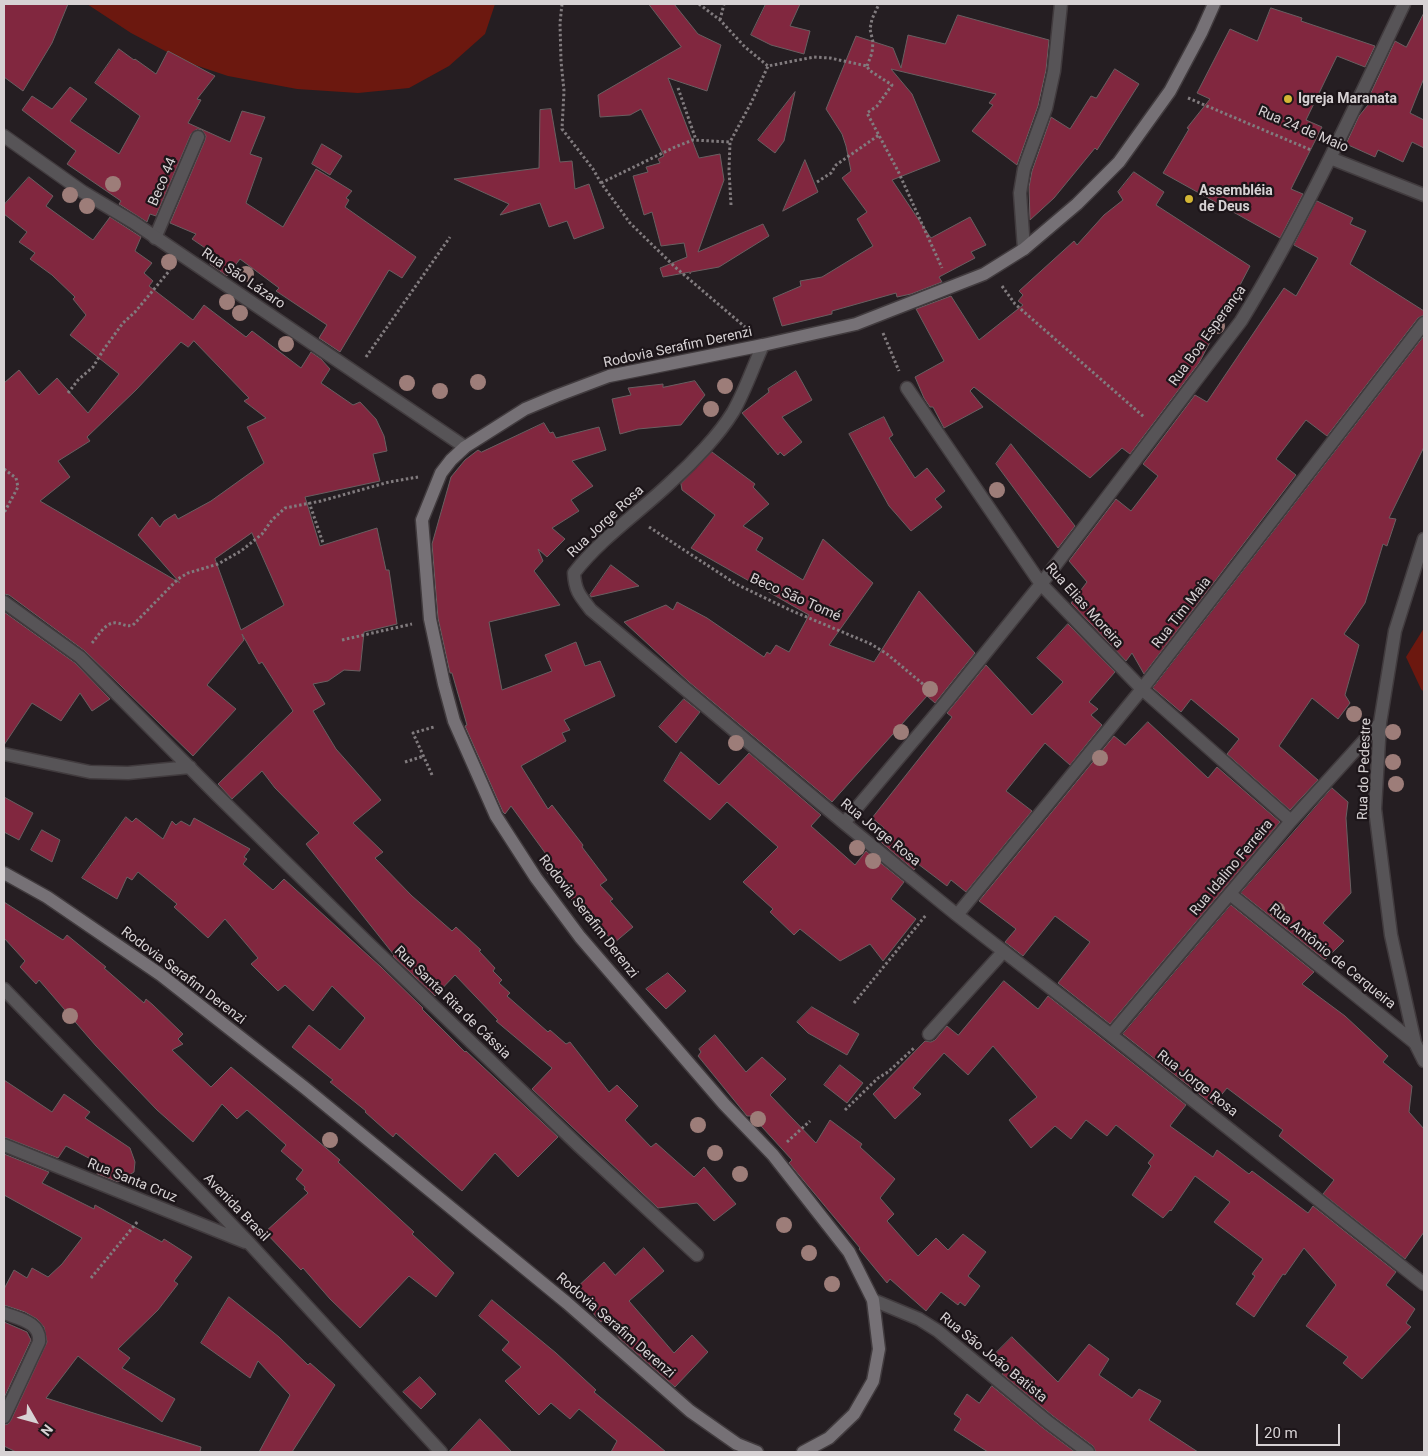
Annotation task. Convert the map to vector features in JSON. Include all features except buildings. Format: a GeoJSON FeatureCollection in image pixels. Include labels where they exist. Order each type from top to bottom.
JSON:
{"type":"FeatureCollection","features":[{"type":"Feature","properties":{"kind":"main road","name":"Rodovia Serafim Derenzi"},"geometry":{"type":"LineString","coordinates":[[803,1452],[829,1438],[854,1414],[873,1381],[879,1349],[873,1300],[849,1252],[773,1155],[724,1104],[580,937],[536,878],[496,816],[454,721],[430,619],[422,520],[441,473],[451,460],[465,447],[525,409],[609,376],[831,330],[877,316],[984,274],[1024,249],[1077,204],[1119,162],[1170,91],[1202,33],[1214,4]]}},
{"type":"Feature","properties":{"kind":"main road","name":"Rodovia Serafim Derenzi"},"geometry":{"type":"LineString","coordinates":[[4,873],[47,897],[160,975],[305,1088],[567,1303],[690,1411],[738,1444],[757,1452]]}},
{"type":"Feature","properties":{"kind":"street"},"geometry":{"type":"LineString","coordinates":[[1024,249],[1020,193],[1024,169],[1046,108],[1054,71],[1061,4]]}},
{"type":"Feature","properties":{"kind":"street","name":"Rua Boa Esperança"},"geometry":{"type":"LineString","coordinates":[[1041,584],[1241,321],[1262,286],[1330,158],[1404,4]]}},
{"type":"Feature","properties":{"kind":"street","name":"Rua São Lázaro"},"geometry":{"type":"LineString","coordinates":[[4,136],[83,192],[156,238],[465,447]]}},
{"type":"Feature","properties":{"kind":"street","name":"Beco 44"},"geometry":{"type":"LineString","coordinates":[[156,238],[198,137]]}},
{"type":"Feature","properties":{"kind":"street","name":"Rua 24 de Maio"},"geometry":{"type":"LineString","coordinates":[[1330,158],[1424,195]]}},
{"type":"Feature","properties":{"kind":"street","name":"Rua Tim Maia"},"geometry":{"type":"LineString","coordinates":[[957,916],[1142,689],[1424,323]]}},
{"type":"Feature","properties":{"kind":"street","name":"Rua Jorge Rosa"},"geometry":{"type":"LineString","coordinates":[[763,345],[743,392],[722,427],[673,481],[604,540],[574,573],[575,586],[580,597],[591,610],[957,916],[1112,1035],[1424,1284]]}},
{"type":"Feature","properties":{"kind":"street","name":"Rua Elias Moreira"},"geometry":{"type":"LineString","coordinates":[[907,388],[1041,584],[1142,689],[1291,821]]}},
{"type":"Feature","properties":{"kind":"street","name":"Rua do Pedestre"},"geometry":{"type":"LineString","coordinates":[[1424,539],[1395,631],[1380,724],[1375,809],[1391,935],[1415,1043],[1424,1061]]}},
{"type":"Feature","properties":{"kind":"street"},"geometry":{"type":"LineString","coordinates":[[844,823],[946,702],[1041,584]]}},
{"type":"Feature","properties":{"kind":"street","name":"Rua Santa Rita de Cássia"},"geometry":{"type":"LineString","coordinates":[[4,602],[80,657],[366,941],[579,1146],[698,1255]]}},
{"type":"Feature","properties":{"kind":"street","name":"Rua Idalino Ferreira"},"geometry":{"type":"LineString","coordinates":[[1112,1035],[1291,821],[1380,724]]}},
{"type":"Feature","properties":{"kind":"street"},"geometry":{"type":"LineString","coordinates":[[4,754],[90,772],[128,773],[190,767]]}},
{"type":"Feature","properties":{"kind":"street","name":"Rua Antônio de Cerqueira"},"geometry":{"type":"LineString","coordinates":[[1230,894],[1415,1043]]}},
{"type":"Feature","properties":{"kind":"street"},"geometry":{"type":"LineString","coordinates":[[929,1034],[1003,952]]}},
{"type":"Feature","properties":{"kind":"street","name":"Avenida Brasil"},"geometry":{"type":"LineString","coordinates":[[4,989],[250,1244],[441,1452]]}},
{"type":"Feature","properties":{"kind":"street","name":"Rua Santa Cruz"},"geometry":{"type":"LineString","coordinates":[[4,1145],[250,1244]]}},
{"type":"Feature","properties":{"kind":"street","name":"Rua São João Batista"},"geometry":{"type":"LineString","coordinates":[[873,1300],[919,1319],[938,1331],[1048,1422],[1088,1452]]}},
{"type":"Feature","properties":{"kind":"street"},"geometry":{"type":"LineString","coordinates":[[4,1313],[29,1323],[40,1335],[39,1342],[4,1417]]}},
{"type":"Feature","properties":{"kind":"path"},"geometry":{"type":"LineString","coordinates":[[562,4],[560,23],[564,90],[562,130],[593,168],[601,183],[630,223],[674,267],[763,345]]}},
{"type":"Feature","properties":{"kind":"path"},"geometry":{"type":"LineString","coordinates":[[698,4],[720,20],[745,47],[768,66]]}},
{"type":"Feature","properties":{"kind":"path"},"geometry":{"type":"LineString","coordinates":[[720,20],[724,4]]}},
{"type":"Feature","properties":{"kind":"path"},"geometry":{"type":"LineString","coordinates":[[867,66],[873,48],[870,29],[872,19],[879,4]]}},
{"type":"Feature","properties":{"kind":"path"},"geometry":{"type":"LineString","coordinates":[[768,66],[814,57],[830,58],[867,66],[869,70],[892,85],[877,106],[867,113],[898,171],[952,288]]}},
{"type":"Feature","properties":{"kind":"path"},"geometry":{"type":"LineString","coordinates":[[731,206],[730,142],[768,66]]}},
{"type":"Feature","properties":{"kind":"path"},"geometry":{"type":"LineString","coordinates":[[678,88],[696,140]]}},
{"type":"Feature","properties":{"kind":"path","name":"Rua 24 de Maio"},"geometry":{"type":"LineString","coordinates":[[1170,91],[1330,158]]}},
{"type":"Feature","properties":{"kind":"path"},"geometry":{"type":"LineString","coordinates":[[817,182],[831,173],[836,165],[879,135]]}},
{"type":"Feature","properties":{"kind":"path"},"geometry":{"type":"LineString","coordinates":[[601,183],[675,146],[696,140],[730,142]]}},
{"type":"Feature","properties":{"kind":"path"},"geometry":{"type":"LineString","coordinates":[[355,372],[450,237]]}},
{"type":"Feature","properties":{"kind":"path"},"geometry":{"type":"LineString","coordinates":[[68,393],[78,380],[93,367],[104,348],[123,323],[135,312],[181,256]]}},
{"type":"Feature","properties":{"kind":"path"},"geometry":{"type":"LineString","coordinates":[[991,270],[1015,304],[1158,429]]}},
{"type":"Feature","properties":{"kind":"path"},"geometry":{"type":"LineString","coordinates":[[877,316],[907,388]]}},
{"type":"Feature","properties":{"kind":"path"},"geometry":{"type":"LineString","coordinates":[[4,468],[16,478],[18,486],[4,513]]}},
{"type":"Feature","properties":{"kind":"path"},"geometry":{"type":"LineString","coordinates":[[80,657],[111,623],[118,623],[127,627],[133,625],[178,579],[188,573],[218,564],[241,551],[262,534],[284,508],[321,501],[389,482],[441,473]]}},
{"type":"Feature","properties":{"kind":"path"},"geometry":{"type":"LineString","coordinates":[[309,502],[323,543]]}},
{"type":"Feature","properties":{"kind":"path","name":"Beco São Tomé"},"geometry":{"type":"LineString","coordinates":[[633,516],[736,584],[790,610],[871,644],[887,654],[914,678],[946,702]]}},
{"type":"Feature","properties":{"kind":"path"},"geometry":{"type":"LineString","coordinates":[[342,640],[430,619]]}},
{"type":"Feature","properties":{"kind":"path"},"geometry":{"type":"LineString","coordinates":[[432,775],[414,733],[454,721]]}},
{"type":"Feature","properties":{"kind":"path"},"geometry":{"type":"LineString","coordinates":[[405,762],[424,756]]}},
{"type":"Feature","properties":{"kind":"path"},"geometry":{"type":"LineString","coordinates":[[854,1003],[938,899]]}},
{"type":"Feature","properties":{"kind":"path"},"geometry":{"type":"LineString","coordinates":[[845,1110],[878,1078],[888,1072],[929,1034]]}},
{"type":"Feature","properties":{"kind":"path"},"geometry":{"type":"LineString","coordinates":[[773,1155],[810,1121]]}},
{"type":"Feature","properties":{"kind":"path"},"geometry":{"type":"LineString","coordinates":[[91,1278],[151,1205]]}},
{"type":"Feature","properties":{"kind":"shaded area"},"geometry":{"type":"Polygon","coordinates":[[[87,4],[495,4],[485,34],[449,66],[409,88],[358,93],[297,89],[228,76],[186,62],[131,33],[87,4]]]}},
{"type":"Feature","properties":{"kind":"shaded area"},"geometry":{"type":"Polygon","coordinates":[[[1424,628],[1424,692],[1406,657],[1424,628]]]}},
{"type":"Feature","properties":{"kind":"place","name":"Igreja Maranata"},"geometry":{"type":"Point","coordinates":[1288,99]}},
{"type":"Feature","properties":{"kind":"place","name":"Assembléia de Deus"},"geometry":{"type":"Point","coordinates":[1189,199]}}]}
